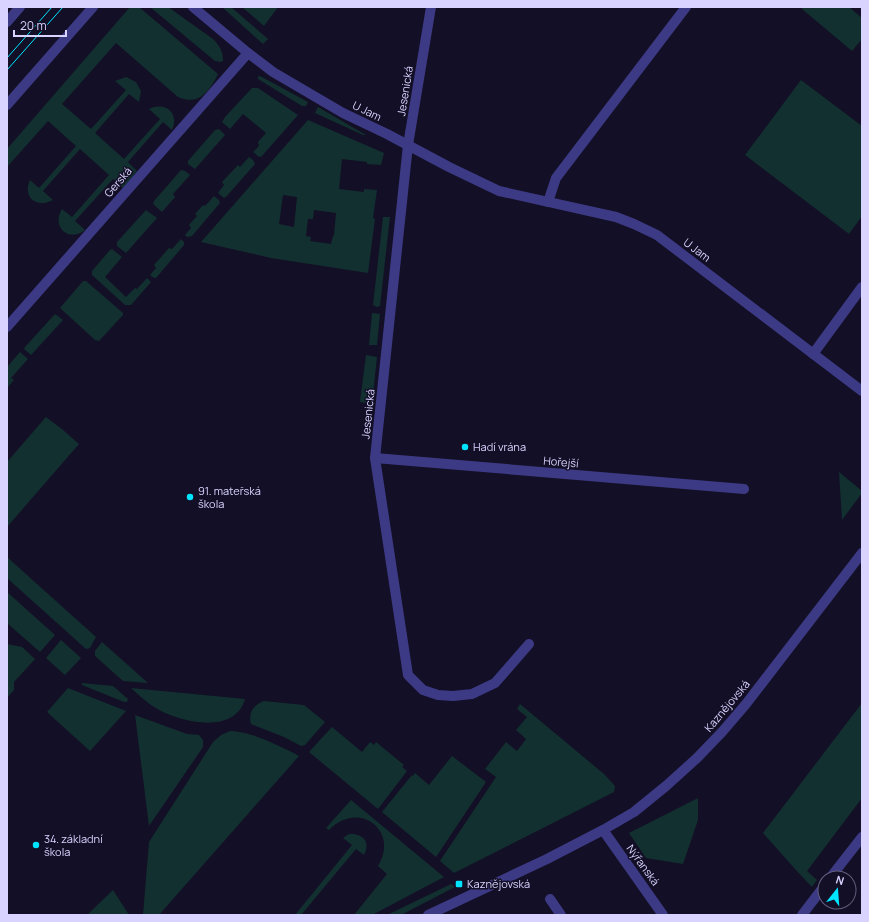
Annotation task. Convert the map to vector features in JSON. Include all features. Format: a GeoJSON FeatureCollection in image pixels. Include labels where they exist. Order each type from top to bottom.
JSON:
{"type":"FeatureCollection","features":[{"type":"Feature","properties":{"kind":"street"},"geometry":{"type":"LineString","coordinates":[[7,22],[20,7]]}},
{"type":"Feature","properties":{"kind":"street"},"geometry":{"type":"LineString","coordinates":[[7,105],[93,7]]}},
{"type":"Feature","properties":{"kind":"street","name":"U Jam"},"geometry":{"type":"LineString","coordinates":[[193,7],[273,72],[325,102],[449,168],[499,191],[616,217],[657,235],[862,391]]}},
{"type":"Feature","properties":{"kind":"street","name":"Jesenická"},"geometry":{"type":"LineString","coordinates":[[431,7],[408,145],[375,458],[408,675],[423,690],[438,695],[453,696],[472,694],[495,683],[529,644]]}},
{"type":"Feature","properties":{"kind":"street"},"geometry":{"type":"LineString","coordinates":[[548,202],[556,178],[686,7]]}},
{"type":"Feature","properties":{"kind":"street","name":"Gerská"},"geometry":{"type":"LineString","coordinates":[[7,328],[248,53]]}},
{"type":"Feature","properties":{"kind":"street"},"geometry":{"type":"LineString","coordinates":[[813,354],[862,287]]}},
{"type":"Feature","properties":{"kind":"street","name":"Hořejší"},"geometry":{"type":"LineString","coordinates":[[375,458],[744,489]]}},
{"type":"Feature","properties":{"kind":"street","name":"Kaznějovská"},"geometry":{"type":"LineString","coordinates":[[428,915],[547,859],[603,830],[634,812],[666,786],[698,758],[722,732],[862,553]]}},
{"type":"Feature","properties":{"kind":"street","name":"Nýřanská"},"geometry":{"type":"LineString","coordinates":[[603,830],[663,915]]}},
{"type":"Feature","properties":{"kind":"street"},"geometry":{"type":"LineString","coordinates":[[836,870],[862,837]]}},
{"type":"Feature","properties":{"kind":"street"},"geometry":{"type":"LineString","coordinates":[[802,915],[817,895]]}},
{"type":"Feature","properties":{"kind":"street"},"geometry":{"type":"LineString","coordinates":[[550,899],[561,915]]}},
{"type":"Feature","properties":{"kind":"green space"},"geometry":{"type":"Polygon","coordinates":[[[130,7],[139,7],[218,74],[207,92],[202,96],[192,100],[178,97],[116,43],[62,104],[91,129],[126,90],[115,81],[126,77],[136,82],[141,91],[139,102],[129,94],[95,133],[124,159],[160,119],[149,109],[160,107],[170,110],[174,118],[174,124],[172,130],[163,122],[128,162],[137,171],[123,188],[113,179],[75,221],[85,230],[79,234],[68,234],[60,227],[59,216],[62,209],[72,217],[109,175],[80,149],[43,191],[53,200],[42,203],[37,202],[32,200],[28,192],[30,180],[39,188],[76,146],[48,121],[7,167],[7,149],[130,7]]]}},
{"type":"Feature","properties":{"kind":"green space"},"geometry":{"type":"Polygon","coordinates":[[[150,7],[168,7],[213,39],[221,49],[223,61],[215,61],[150,7]]]}},
{"type":"Feature","properties":{"kind":"green space"},"geometry":{"type":"Polygon","coordinates":[[[222,7],[231,7],[268,39],[263,44],[222,7]]]}},
{"type":"Feature","properties":{"kind":"green space"},"geometry":{"type":"Polygon","coordinates":[[[242,7],[278,7],[264,26],[242,7]]]}},
{"type":"Feature","properties":{"kind":"green space"},"geometry":{"type":"Polygon","coordinates":[[[803,7],[849,7],[862,18],[862,39],[852,51],[802,9],[803,7]]]}},
{"type":"Feature","properties":{"kind":"green space"},"geometry":{"type":"Polygon","coordinates":[[[258,76],[308,102],[306,106],[302,106],[258,79],[258,76]]]}},
{"type":"Feature","properties":{"kind":"green space"},"geometry":{"type":"Polygon","coordinates":[[[801,80],[862,126],[862,216],[849,234],[745,155],[801,80]]]}},
{"type":"Feature","properties":{"kind":"green space"},"geometry":{"type":"Polygon","coordinates":[[[252,88],[258,88],[298,115],[262,156],[259,157],[253,152],[259,146],[258,142],[266,133],[243,114],[230,129],[222,122],[252,88]]]}},
{"type":"Feature","properties":{"kind":"green space"},"geometry":{"type":"Polygon","coordinates":[[[318,107],[366,135],[315,113],[318,107]]]}},
{"type":"Feature","properties":{"kind":"green space"},"geometry":{"type":"Polygon","coordinates":[[[308,120],[384,153],[381,165],[342,159],[339,189],[364,192],[364,189],[377,190],[368,273],[271,258],[201,242],[308,120]],[[283,195],[279,224],[294,227],[297,197],[283,195]],[[314,210],[313,219],[308,219],[306,236],[311,237],[310,241],[331,244],[334,235],[336,213],[314,210]]]}},
{"type":"Feature","properties":{"kind":"green space"},"geometry":{"type":"Polygon","coordinates":[[[219,129],[225,135],[195,169],[188,164],[188,161],[215,130],[219,129]]]}},
{"type":"Feature","properties":{"kind":"green space"},"geometry":{"type":"Polygon","coordinates":[[[249,157],[255,164],[224,198],[218,193],[224,185],[222,182],[238,165],[240,167],[249,157]]]}},
{"type":"Feature","properties":{"kind":"green space"},"geometry":{"type":"Polygon","coordinates":[[[181,170],[190,175],[173,194],[175,197],[162,212],[153,204],[154,201],[181,170]]]}},
{"type":"Feature","properties":{"kind":"green space"},"geometry":{"type":"Polygon","coordinates":[[[214,196],[220,203],[192,236],[187,237],[185,235],[191,228],[189,225],[197,216],[195,214],[214,196]]]}},
{"type":"Feature","properties":{"kind":"green space"},"geometry":{"type":"Polygon","coordinates":[[[146,210],[157,218],[126,253],[117,246],[117,242],[146,210]]]}},
{"type":"Feature","properties":{"kind":"green space"},"geometry":{"type":"Polygon","coordinates":[[[383,217],[390,217],[380,306],[377,307],[373,305],[383,217]]]}},
{"type":"Feature","properties":{"kind":"green space"},"geometry":{"type":"Polygon","coordinates":[[[181,239],[184,242],[184,245],[156,278],[150,275],[156,268],[154,265],[169,248],[172,249],[181,239]]]}},
{"type":"Feature","properties":{"kind":"green space"},"geometry":{"type":"Polygon","coordinates":[[[112,249],[122,257],[105,277],[126,297],[135,288],[137,289],[147,278],[151,282],[131,305],[125,305],[92,275],[92,271],[112,249]]]}},
{"type":"Feature","properties":{"kind":"green space"},"geometry":{"type":"Polygon","coordinates":[[[83,281],[86,281],[123,313],[123,315],[99,341],[95,340],[60,308],[83,281]]]}},
{"type":"Feature","properties":{"kind":"green space"},"geometry":{"type":"Polygon","coordinates":[[[372,313],[380,314],[377,345],[369,345],[372,313]]]}},
{"type":"Feature","properties":{"kind":"green space"},"geometry":{"type":"Polygon","coordinates":[[[55,314],[63,320],[31,355],[24,349],[25,347],[55,314]]]}},
{"type":"Feature","properties":{"kind":"green space"},"geometry":{"type":"Polygon","coordinates":[[[20,352],[28,359],[11,378],[14,380],[7,388],[7,367],[20,352]]]}},
{"type":"Feature","properties":{"kind":"green space"},"geometry":{"type":"Polygon","coordinates":[[[366,355],[377,357],[372,404],[360,402],[366,355]]]}},
{"type":"Feature","properties":{"kind":"green space"},"geometry":{"type":"Polygon","coordinates":[[[46,417],[79,444],[7,527],[7,462],[46,417]]]}},
{"type":"Feature","properties":{"kind":"green space"},"geometry":{"type":"Polygon","coordinates":[[[839,472],[862,491],[842,520],[839,472]]]}},
{"type":"Feature","properties":{"kind":"green space"},"geometry":{"type":"Polygon","coordinates":[[[7,557],[96,637],[90,648],[86,649],[7,578],[7,557]]]}},
{"type":"Feature","properties":{"kind":"green space"},"geometry":{"type":"Polygon","coordinates":[[[7,592],[55,635],[40,652],[7,623],[7,592]]]}},
{"type":"Feature","properties":{"kind":"green space"},"geometry":{"type":"Polygon","coordinates":[[[61,640],[81,658],[65,675],[46,658],[61,640]]]}},
{"type":"Feature","properties":{"kind":"green space"},"geometry":{"type":"Polygon","coordinates":[[[102,642],[148,683],[123,681],[95,656],[95,651],[102,642]]]}},
{"type":"Feature","properties":{"kind":"green space"},"geometry":{"type":"Polygon","coordinates":[[[7,644],[22,647],[35,659],[14,682],[14,690],[7,698],[7,644]]]}},
{"type":"Feature","properties":{"kind":"green space"},"geometry":{"type":"Polygon","coordinates":[[[82,683],[113,686],[128,699],[127,702],[82,685],[82,683]]]}},
{"type":"Feature","properties":{"kind":"green space"},"geometry":{"type":"Polygon","coordinates":[[[68,688],[126,711],[90,751],[47,712],[68,688]]]}},
{"type":"Feature","properties":{"kind":"green space"},"geometry":{"type":"Polygon","coordinates":[[[131,688],[245,699],[240,710],[231,717],[208,723],[195,722],[157,709],[131,688]]]}},
{"type":"Feature","properties":{"kind":"green space"},"geometry":{"type":"Polygon","coordinates":[[[264,701],[304,705],[325,722],[305,745],[301,746],[284,737],[251,724],[250,716],[252,710],[264,701]]]}},
{"type":"Feature","properties":{"kind":"green space"},"geometry":{"type":"Polygon","coordinates":[[[862,703],[862,798],[807,871],[817,880],[812,887],[763,833],[862,703]]]}},
{"type":"Feature","properties":{"kind":"green space"},"geometry":{"type":"Polygon","coordinates":[[[520,704],[604,774],[615,786],[614,792],[454,873],[440,861],[496,777],[485,769],[506,742],[517,751],[526,739],[516,730],[527,717],[517,709],[520,704]]]}},
{"type":"Feature","properties":{"kind":"green space"},"geometry":{"type":"Polygon","coordinates":[[[135,715],[187,734],[199,735],[203,740],[203,747],[149,826],[135,715]]]}},
{"type":"Feature","properties":{"kind":"green space"},"geometry":{"type":"Polygon","coordinates":[[[332,727],[362,752],[370,742],[374,745],[376,742],[404,765],[402,767],[407,771],[378,809],[309,752],[332,727]]]}},
{"type":"Feature","properties":{"kind":"green space"},"geometry":{"type":"Polygon","coordinates":[[[230,731],[256,737],[275,744],[299,756],[159,915],[143,915],[149,842],[213,742],[221,735],[230,731]]]}},
{"type":"Feature","properties":{"kind":"green space"},"geometry":{"type":"Polygon","coordinates":[[[452,756],[486,782],[436,857],[382,812],[412,775],[413,776],[415,773],[429,785],[452,756]]]}},
{"type":"Feature","properties":{"kind":"green space"},"geometry":{"type":"Polygon","coordinates":[[[698,798],[698,820],[683,864],[646,858],[629,833],[698,798]]]}},
{"type":"Feature","properties":{"kind":"green space"},"geometry":{"type":"Polygon","coordinates":[[[351,800],[444,877],[372,915],[354,915],[387,874],[378,866],[383,853],[384,841],[380,831],[373,823],[363,819],[352,818],[341,821],[329,830],[326,828],[351,800]]]}},
{"type":"Feature","properties":{"kind":"green space"},"geometry":{"type":"Polygon","coordinates":[[[349,834],[358,835],[364,839],[367,846],[364,855],[356,849],[301,915],[295,915],[352,845],[343,838],[349,834]]]}},
{"type":"Feature","properties":{"kind":"green space"},"geometry":{"type":"Polygon","coordinates":[[[451,884],[455,887],[401,915],[387,915],[451,884]]]}},
{"type":"Feature","properties":{"kind":"green space"},"geometry":{"type":"Polygon","coordinates":[[[113,890],[129,915],[87,915],[113,890]]]}},
{"type":"Feature","properties":{"kind":"tram line"},"geometry":{"type":"LineString","coordinates":[[7,58],[52,7]]}},
{"type":"Feature","properties":{"kind":"tram line"},"geometry":{"type":"LineString","coordinates":[[7,70],[63,7]]}},
{"type":"Feature","properties":{"kind":"place","name":"Hadí vrána"},"geometry":{"type":"Point","coordinates":[465,447]}},
{"type":"Feature","properties":{"kind":"place","name":"91. mateřská škola"},"geometry":{"type":"Point","coordinates":[190,497]}},
{"type":"Feature","properties":{"kind":"place","name":"34. základní škola"},"geometry":{"type":"Point","coordinates":[36,845]}},
{"type":"Feature","properties":{"kind":"place","name":"Kaznějovská"},"geometry":{"type":"Point","coordinates":[459,884]}}]}
